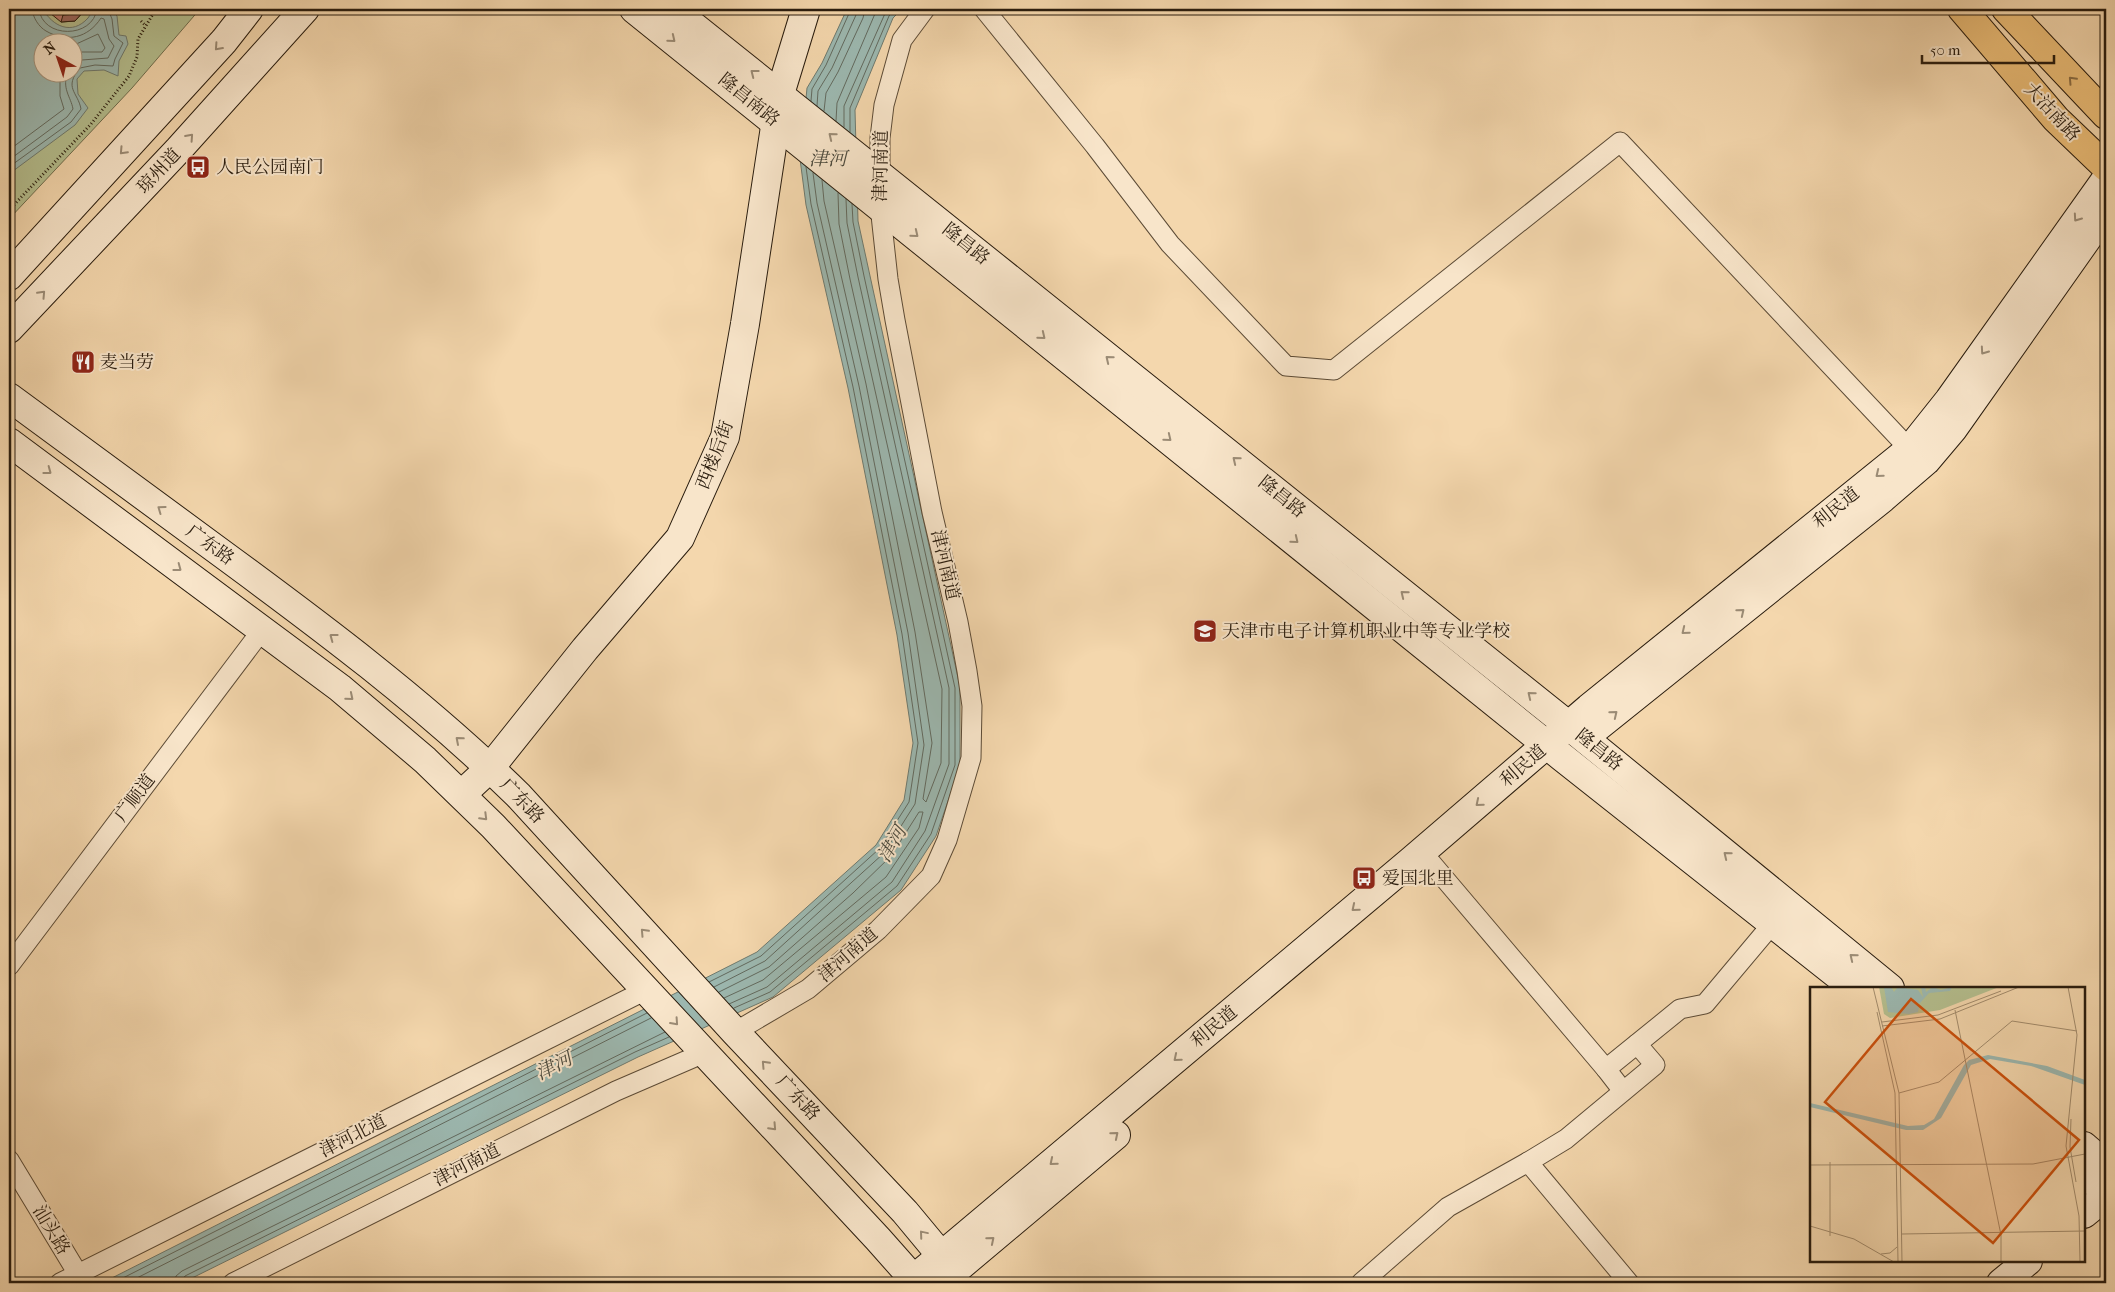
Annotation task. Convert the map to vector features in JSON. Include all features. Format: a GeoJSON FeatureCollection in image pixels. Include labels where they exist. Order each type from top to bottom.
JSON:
{"type":"FeatureCollection","features":[{"type":"Feature","properties":{"kind":"main road"},"geometry":{"type":"LineString","coordinates":[[9,276],[224,41],[249,9]]}},
{"type":"Feature","properties":{"kind":"main road","name":"琼州道"},"geometry":{"type":"LineString","coordinates":[[9,329],[179,149],[305,9]]}},
{"type":"Feature","properties":{"kind":"main road","name":"隆昌南路"},"geometry":{"type":"LineString","coordinates":[[634,9],[784,112]]}},
{"type":"Feature","properties":{"kind":"main road","name":"隆昌路"},"geometry":{"type":"LineString","coordinates":[[672,9],[784,112],[1555,751],[1853,987]]}},
{"type":"Feature","properties":{"kind":"main road","name":"西楼后街"},"geometry":{"type":"LineString","coordinates":[[462,794],[490,768],[585,649],[680,538],[725,437],[730,418],[784,112],[806,9]]}},
{"type":"Feature","properties":{"kind":"main road","name":"大沽南路"},"geometry":{"type":"LineString","coordinates":[[1962,9],[2056,119],[2106,167]]}},
{"type":"Feature","properties":{"kind":"main road","name":"大沽南路"},"geometry":{"type":"LineString","coordinates":[[2006,9],[2106,115]]}},
{"type":"Feature","properties":{"kind":"main road","name":"利民道"},"geometry":{"type":"LineString","coordinates":[[934,1277],[1576,732],[1883,498],[1916,456],[1949,400],[2106,179]]}},
{"type":"Feature","properties":{"kind":"main road","name":"隆昌路"},"geometry":{"type":"LineString","coordinates":[[874,185],[1576,732],[1889,987]]}},
{"type":"Feature","properties":{"kind":"main road","name":"利民道"},"geometry":{"type":"LineString","coordinates":[[1916,456],[1953,429],[2106,212]]}},
{"type":"Feature","properties":{"kind":"main road","name":"广东路"},"geometry":{"type":"LineString","coordinates":[[9,397],[348,648],[421,707],[518,794],[735,1032],[905,1212],[934,1277]]}},
{"type":"Feature","properties":{"kind":"main road","name":"广东路"},"geometry":{"type":"LineString","coordinates":[[9,442],[347,694],[426,760],[462,794],[704,1053],[934,1277]]}},
{"type":"Feature","properties":{"kind":"main road"},"geometry":{"type":"LineString","coordinates":[[2085,1147],[2106,1165]]}},
{"type":"Feature","properties":{"kind":"main road"},"geometry":{"type":"LineString","coordinates":[[2085,1175],[2106,1194],[2085,1213]]}},
{"type":"Feature","properties":{"kind":"main road"},"geometry":{"type":"LineString","coordinates":[[2001,1283],[2027,1262]]}},
{"type":"Feature","properties":{"kind":"street","name":"津河南道"},"geometry":{"type":"LineString","coordinates":[[735,1032],[808,989],[878,930],[931,876],[947,840],[971,758],[972,706],[967,671],[958,622],[932,512],[888,279],[874,185],[884,105],[891,75],[902,40],[925,9]]}},
{"type":"Feature","properties":{"kind":"street"},"geometry":{"type":"LineString","coordinates":[[984,9],[1095,146],[1170,244],[1286,366],[1334,370],[1620,142],[1916,456]]}},
{"type":"Feature","properties":{"kind":"street","name":"广顺道"},"geometry":{"type":"LineString","coordinates":[[9,966],[262,630]]}},
{"type":"Feature","properties":{"kind":"street"},"geometry":{"type":"LineString","coordinates":[[1427,859],[1623,1091]]}},
{"type":"Feature","properties":{"kind":"street"},"geometry":{"type":"LineString","coordinates":[[1606,1069],[1680,1009],[1706,1004],[1773,923]]}},
{"type":"Feature","properties":{"kind":"street","name":"津河北道"},"geometry":{"type":"LineString","coordinates":[[60,1283],[646,990]]}},
{"type":"Feature","properties":{"kind":"street"},"geometry":{"type":"LineString","coordinates":[[1360,1283],[1448,1207],[1566,1139],[1655,1065],[1637,1044]]}},
{"type":"Feature","properties":{"kind":"street","name":"津河南道"},"geometry":{"type":"LineString","coordinates":[[233,1283],[616,1091],[704,1053]]}},
{"type":"Feature","properties":{"kind":"street","name":"汕头路"},"geometry":{"type":"LineString","coordinates":[[9,1160],[78,1274]]}},
{"type":"Feature","properties":{"kind":"street"},"geometry":{"type":"LineString","coordinates":[[1528,1162],[1629,1283]]}},
{"type":"Feature","properties":{"kind":"path"},"geometry":{"type":"LineString","coordinates":[[9,210],[91,124],[129,76],[137,57],[138,39],[156,9]]}},
{"type":"Feature","properties":{"kind":"path"},"geometry":{"type":"LineString","coordinates":[[141,20],[146,26]]}},
{"type":"Feature","properties":{"kind":"green space"},"geometry":{"type":"Polygon","coordinates":[[[9,9],[200,9],[132,88],[9,219],[9,9]]]}},
{"type":"Feature","properties":{"kind":"water"},"geometry":{"type":"Polygon","coordinates":[[[9,9],[43,9],[57,24],[69,28],[82,23],[95,9],[111,9],[117,16],[119,35],[126,36],[128,44],[119,61],[118,76],[104,70],[84,71],[82,73],[82,32],[32,32],[32,82],[77,82],[78,94],[88,108],[75,125],[9,174],[9,9]]]}},
{"type":"Feature","properties":{"kind":"water","name":"津河"},"geometry":{"type":"Polygon","coordinates":[[[847,9],[902,9],[893,18],[855,110],[858,221],[960,687],[960,766],[936,836],[901,890],[773,997],[638,1057],[182,1283],[102,1283],[757,952],[876,845],[904,800],[913,743],[897,635],[848,388],[806,205],[800,159],[807,88],[822,63],[847,9]]]}},
{"type":"Feature","properties":{"kind":"building"},"geometry":{"type":"Polygon","coordinates":[[[56,9],[82,9],[77,14],[63,15],[56,9]]]}},
{"type":"Feature","properties":{"kind":"place","name":"人民公园南门"},"geometry":{"type":"Point","coordinates":[198,167]}},
{"type":"Feature","properties":{"kind":"place","name":"麦当劳"},"geometry":{"type":"Point","coordinates":[83,362]}},
{"type":"Feature","properties":{"kind":"place","name":"天津市电子计算机职业中等专业学校"},"geometry":{"type":"Point","coordinates":[1205,631]}},
{"type":"Feature","properties":{"kind":"place","name":"爱国北里"},"geometry":{"type":"Point","coordinates":[1364,878]}}]}
